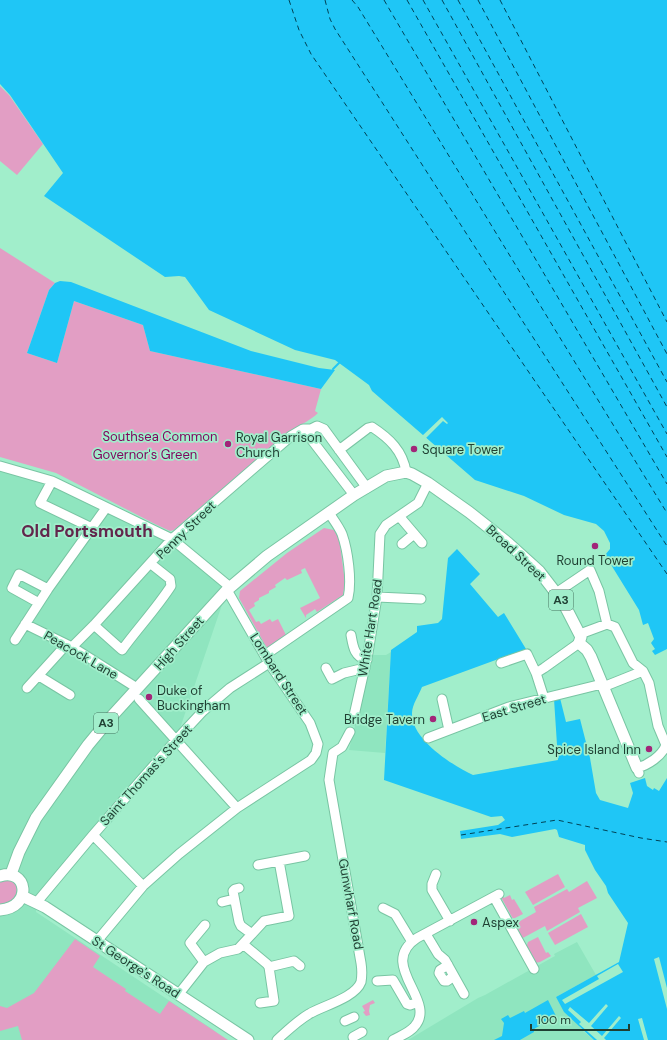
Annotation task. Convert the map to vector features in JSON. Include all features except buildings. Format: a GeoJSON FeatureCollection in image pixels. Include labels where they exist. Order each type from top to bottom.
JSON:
{"type":"FeatureCollection","features":[{"type":"Feature","properties":{"kind":"main road","name":"High Street"},"geometry":{"type":"LineString","coordinates":[[12,874],[19,852],[36,818],[88,745],[112,716],[138,694],[228,588],[267,556],[354,496],[386,476],[406,472]]}},
{"type":"Feature","properties":{"kind":"main road","name":"Broad Street"},"geometry":{"type":"LineString","coordinates":[[406,472],[428,483],[478,519],[520,553],[539,571],[564,604],[579,639],[588,652],[638,770]]}},
{"type":"Feature","properties":{"kind":"main road"},"geometry":{"type":"LineString","coordinates":[[0,876],[12,874],[17,877],[22,885],[22,896],[17,905],[6,910],[0,910]]}},
{"type":"Feature","properties":{"kind":"main road","name":"St George's Road"},"geometry":{"type":"LineString","coordinates":[[22,896],[37,902],[248,1040]]}},
{"type":"Feature","properties":{"kind":"street"},"geometry":{"type":"LineString","coordinates":[[354,496],[311,439],[311,429],[317,426],[322,427],[367,488]]}},
{"type":"Feature","properties":{"kind":"street"},"geometry":{"type":"LineString","coordinates":[[339,450],[368,428],[372,427],[392,442],[398,449],[404,462],[406,472]]}},
{"type":"Feature","properties":{"kind":"street","name":"Penny Street"},"geometry":{"type":"LineString","coordinates":[[27,688],[69,646],[94,625],[172,540],[292,436],[300,430],[311,429]]}},
{"type":"Feature","properties":{"kind":"street"},"geometry":{"type":"LineString","coordinates":[[0,466],[52,481],[172,540],[228,588]]}},
{"type":"Feature","properties":{"kind":"street"},"geometry":{"type":"LineString","coordinates":[[52,481],[40,503],[92,528]]}},
{"type":"Feature","properties":{"kind":"street","name":"White Hart Road"},"geometry":{"type":"LineString","coordinates":[[353,720],[366,664],[377,597],[380,534],[384,528],[418,503],[428,483]]}},
{"type":"Feature","properties":{"kind":"street"},"geometry":{"type":"LineString","coordinates":[[15,640],[48,589],[106,508]]}},
{"type":"Feature","properties":{"kind":"street","name":"Saint Thomas's Street"},"geometry":{"type":"LineString","coordinates":[[37,902],[176,740],[204,711],[230,688],[348,598],[350,589],[342,533],[329,513]]}},
{"type":"Feature","properties":{"kind":"street"},"geometry":{"type":"LineString","coordinates":[[399,516],[422,543]]}},
{"type":"Feature","properties":{"kind":"street"},"geometry":{"type":"LineString","coordinates":[[402,544],[414,534]]}},
{"type":"Feature","properties":{"kind":"street"},"geometry":{"type":"LineString","coordinates":[[94,625],[122,650],[136,631],[159,605],[171,586],[170,579],[151,564]]}},
{"type":"Feature","properties":{"kind":"street"},"geometry":{"type":"LineString","coordinates":[[556,593],[590,570],[599,591],[607,624]]}},
{"type":"Feature","properties":{"kind":"street"},"geometry":{"type":"LineString","coordinates":[[39,603],[12,588],[20,574],[48,589]]}},
{"type":"Feature","properties":{"kind":"street","name":"Lombard Street"},"geometry":{"type":"LineString","coordinates":[[228,588],[267,659],[310,723],[318,744],[316,753],[311,760],[237,808]]}},
{"type":"Feature","properties":{"kind":"street"},"geometry":{"type":"LineString","coordinates":[[377,597],[420,599]]}},
{"type":"Feature","properties":{"kind":"street","name":"Peacock Lane"},"geometry":{"type":"LineString","coordinates":[[24,624],[69,646],[138,694],[176,740],[237,808]]}},
{"type":"Feature","properties":{"kind":"street"},"geometry":{"type":"LineString","coordinates":[[536,673],[550,664],[579,639],[607,624],[615,627],[633,663],[643,671],[649,683],[658,726],[666,745],[663,750],[648,764],[638,770]]}},
{"type":"Feature","properties":{"kind":"street"},"geometry":{"type":"LineString","coordinates":[[326,668],[332,679],[366,664],[356,654],[351,634]]}},
{"type":"Feature","properties":{"kind":"street"},"geometry":{"type":"LineString","coordinates":[[501,663],[527,654],[536,673],[544,698]]}},
{"type":"Feature","properties":{"kind":"street","name":"East Street"},"geometry":{"type":"LineString","coordinates":[[428,738],[510,707],[544,698],[603,686],[643,671]]}},
{"type":"Feature","properties":{"kind":"street"},"geometry":{"type":"LineString","coordinates":[[39,676],[70,695]]}},
{"type":"Feature","properties":{"kind":"street"},"geometry":{"type":"LineString","coordinates":[[442,699],[449,730]]}},
{"type":"Feature","properties":{"kind":"street","name":"Gunwharf Road"},"geometry":{"type":"LineString","coordinates":[[278,1040],[309,1014],[354,992],[360,983],[362,974],[361,963],[329,780],[333,753],[342,747],[350,732]]}},
{"type":"Feature","properties":{"kind":"street"},"geometry":{"type":"LineString","coordinates":[[97,941],[143,886],[179,854],[237,808]]}},
{"type":"Feature","properties":{"kind":"street"},"geometry":{"type":"LineString","coordinates":[[93,835],[143,886]]}},
{"type":"Feature","properties":{"kind":"street"},"geometry":{"type":"LineString","coordinates":[[258,865],[305,856]]}},
{"type":"Feature","properties":{"kind":"street"},"geometry":{"type":"LineString","coordinates":[[178,995],[204,962],[220,953],[238,949],[264,921],[289,916],[279,861]]}},
{"type":"Feature","properties":{"kind":"street"},"geometry":{"type":"LineString","coordinates":[[436,874],[432,884],[432,890],[450,921]]}},
{"type":"Feature","properties":{"kind":"street"},"geometry":{"type":"LineString","coordinates":[[239,888],[233,890],[238,922],[252,934]]}},
{"type":"Feature","properties":{"kind":"street"},"geometry":{"type":"LineString","coordinates":[[393,1040],[415,1026],[420,1014],[418,1002],[402,965],[406,951],[412,942],[497,895],[534,969]]}},
{"type":"Feature","properties":{"kind":"street"},"geometry":{"type":"LineString","coordinates":[[222,902],[234,899]]}},
{"type":"Feature","properties":{"kind":"street"},"geometry":{"type":"LineString","coordinates":[[383,908],[396,915],[412,942]]}},
{"type":"Feature","properties":{"kind":"street"},"geometry":{"type":"LineString","coordinates":[[204,962],[190,943],[205,925]]}},
{"type":"Feature","properties":{"kind":"street"},"geometry":{"type":"LineString","coordinates":[[426,934],[438,954],[445,958],[464,994]]}},
{"type":"Feature","properties":{"kind":"street"},"geometry":{"type":"LineString","coordinates":[[243,944],[268,964],[269,967],[274,1001],[260,1003]]}},
{"type":"Feature","properties":{"kind":"street"},"geometry":{"type":"LineString","coordinates":[[269,967],[294,961],[300,966]]}},
{"type":"Feature","properties":{"kind":"street"},"geometry":{"type":"LineString","coordinates":[[377,981],[393,980],[407,1004],[410,1005],[418,1002]]}},
{"type":"Feature","properties":{"kind":"street"},"geometry":{"type":"LineString","coordinates":[[345,1022],[354,1017]]}},
{"type":"Feature","properties":{"kind":"street"},"geometry":{"type":"LineString","coordinates":[[353,1037],[362,1032]]}},
{"type":"Feature","properties":{"kind":"shaded area"},"geometry":{"type":"Polygon","coordinates":[[[0,466],[52,481],[172,539],[227,590],[176,740],[37,902],[36,912],[212,1029],[226,1040],[0,1040],[0,466]]]}},
{"type":"Feature","properties":{"kind":"shaded area"},"geometry":{"type":"Polygon","coordinates":[[[391,652],[385,753],[349,750],[372,655],[386,655],[391,652]]]}},
{"type":"Feature","properties":{"kind":"shaded area"},"geometry":{"type":"Polygon","coordinates":[[[577,942],[596,975],[556,997],[583,1031],[594,1040],[408,1040],[478,998],[555,956],[554,954],[577,942]]]}},
{"type":"Feature","properties":{"kind":"green space"},"geometry":{"type":"Polygon","coordinates":[[[0,86],[9,95],[43,144],[17,175],[0,161],[0,86]]]}},
{"type":"Feature","properties":{"kind":"green space","name":"Southsea Common"},"geometry":{"type":"Polygon","coordinates":[[[0,248],[55,283],[49,290],[27,353],[57,363],[74,301],[143,325],[150,351],[321,389],[315,411],[318,413],[310,420],[294,429],[174,530],[170,531],[56,473],[0,457],[0,248]]]}},
{"type":"Feature","properties":{"kind":"green space"},"geometry":{"type":"Polygon","coordinates":[[[324,528],[334,530],[339,538],[345,582],[343,595],[317,612],[315,609],[306,615],[306,618],[300,608],[320,598],[305,568],[301,570],[302,573],[287,580],[285,578],[275,585],[276,587],[269,591],[269,593],[259,598],[259,600],[254,603],[255,606],[249,610],[256,622],[259,621],[261,624],[270,619],[272,622],[278,619],[286,635],[268,650],[239,598],[240,591],[287,553],[324,528]]]}},
{"type":"Feature","properties":{"kind":"green space"},"geometry":{"type":"Polygon","coordinates":[[[558,874],[565,887],[533,905],[525,892],[558,874]]]}},
{"type":"Feature","properties":{"kind":"green space"},"geometry":{"type":"Polygon","coordinates":[[[0,880],[12,882],[17,888],[16,897],[3,906],[0,905],[0,880]]]}},
{"type":"Feature","properties":{"kind":"green space"},"geometry":{"type":"Polygon","coordinates":[[[587,881],[597,898],[578,908],[580,912],[547,931],[545,926],[521,939],[513,925],[536,912],[534,907],[567,889],[569,892],[587,881]]]}},
{"type":"Feature","properties":{"kind":"green space"},"geometry":{"type":"Polygon","coordinates":[[[502,894],[504,898],[510,895],[523,914],[513,919],[501,897],[502,894]]]}},
{"type":"Feature","properties":{"kind":"green space"},"geometry":{"type":"Polygon","coordinates":[[[581,914],[588,927],[555,945],[548,933],[581,914]]]}},
{"type":"Feature","properties":{"kind":"green space"},"geometry":{"type":"Polygon","coordinates":[[[538,937],[546,953],[548,952],[551,956],[535,963],[526,948],[528,942],[538,937]]]}},
{"type":"Feature","properties":{"kind":"green space"},"geometry":{"type":"Polygon","coordinates":[[[75,939],[100,956],[93,967],[126,989],[125,991],[160,1014],[169,1001],[228,1040],[22,1040],[18,1026],[0,1031],[0,1006],[7,1008],[34,993],[75,939]]]}},
{"type":"Feature","properties":{"kind":"green space"},"geometry":{"type":"Polygon","coordinates":[[[373,1000],[375,1003],[370,1005],[370,1015],[366,1016],[363,1012],[365,1011],[362,1006],[373,1000]]]}},
{"type":"Feature","properties":{"kind":"water"},"geometry":{"type":"Polygon","coordinates":[[[0,0],[667,0],[667,649],[655,655],[652,651],[655,649],[651,643],[654,639],[648,623],[643,625],[639,610],[605,555],[610,549],[610,543],[604,531],[596,524],[564,515],[524,496],[475,480],[372,391],[369,385],[335,360],[295,350],[209,310],[185,277],[165,277],[44,196],[63,173],[10,95],[0,84],[0,0]]]}},
{"type":"Feature","properties":{"kind":"water"},"geometry":{"type":"Polygon","coordinates":[[[60,281],[71,282],[251,351],[319,368],[335,370],[321,389],[150,351],[143,325],[74,301],[57,363],[27,353],[49,290],[55,283],[60,281]]]}},
{"type":"Feature","properties":{"kind":"water"},"geometry":{"type":"Polygon","coordinates":[[[457,549],[480,574],[470,584],[498,617],[504,613],[526,649],[422,687],[412,710],[413,723],[425,741],[434,750],[454,765],[473,775],[558,760],[554,699],[560,698],[566,722],[580,719],[590,758],[596,793],[600,800],[628,808],[633,793],[630,783],[645,778],[647,786],[653,790],[654,788],[659,791],[667,778],[667,1040],[594,1040],[564,1012],[556,997],[619,962],[628,923],[595,870],[585,850],[585,845],[559,837],[557,830],[555,829],[512,837],[500,834],[461,839],[460,831],[498,825],[505,820],[502,816],[491,817],[384,780],[391,650],[417,632],[417,626],[438,623],[442,619],[448,558],[457,549]]]}},
{"type":"Feature","properties":{"kind":"water"},"geometry":{"type":"Polygon","coordinates":[[[548,1000],[556,1016],[534,1029],[534,1032],[520,1040],[494,1040],[502,1036],[504,1023],[501,1019],[508,1015],[510,1018],[524,1011],[525,1013],[548,1000]]]}},
{"type":"Feature","properties":{"kind":"pier"},"geometry":{"type":"Polygon","coordinates":[[[442,417],[448,423],[447,424],[443,421],[426,438],[433,446],[422,436],[442,417]]]}},
{"type":"Feature","properties":{"kind":"pier"},"geometry":{"type":"Polygon","coordinates":[[[659,957],[667,988],[667,1009],[654,959],[659,957]]]}},
{"type":"Feature","properties":{"kind":"pier"},"geometry":{"type":"Polygon","coordinates":[[[618,964],[623,972],[565,1004],[562,1000],[599,979],[597,976],[618,964]]]}},
{"type":"Feature","properties":{"kind":"pier"},"geometry":{"type":"Polygon","coordinates":[[[606,1004],[608,1006],[591,1026],[602,1036],[619,1016],[621,1018],[604,1038],[606,1040],[597,1040],[579,1024],[581,1022],[568,1010],[570,1007],[589,1023],[606,1004]]]}},
{"type":"Feature","properties":{"kind":"pier"},"geometry":{"type":"Polygon","coordinates":[[[642,1018],[648,1040],[644,1040],[638,1019],[642,1018]]]}},
{"type":"Feature","properties":{"kind":"waterway"},"geometry":{"type":"LineString","coordinates":[[333,369],[339,363]]}},
{"type":"Feature","properties":{"kind":"ferry route"},"geometry":{"type":"LineString","coordinates":[[289,0],[299,30],[311,54],[667,574]]}},
{"type":"Feature","properties":{"kind":"ferry route"},"geometry":{"type":"LineString","coordinates":[[325,0],[330,19],[335,29],[667,546]]}},
{"type":"Feature","properties":{"kind":"ferry route"},"geometry":{"type":"LineString","coordinates":[[352,0],[358,7],[667,513]]}},
{"type":"Feature","properties":{"kind":"ferry route"},"geometry":{"type":"LineString","coordinates":[[384,0],[667,484]]}},
{"type":"Feature","properties":{"kind":"ferry route"},"geometry":{"type":"LineString","coordinates":[[407,0],[667,457]]}},
{"type":"Feature","properties":{"kind":"ferry route"},"geometry":{"type":"LineString","coordinates":[[423,0],[667,434]]}},
{"type":"Feature","properties":{"kind":"ferry route"},"geometry":{"type":"LineString","coordinates":[[442,0],[667,407]]}},
{"type":"Feature","properties":{"kind":"ferry route"},"geometry":{"type":"LineString","coordinates":[[458,0],[667,382]]}},
{"type":"Feature","properties":{"kind":"ferry route"},"geometry":{"type":"LineString","coordinates":[[478,0],[667,354]]}},
{"type":"Feature","properties":{"kind":"ferry route"},"geometry":{"type":"LineString","coordinates":[[500,0],[667,322]]}},
{"type":"Feature","properties":{"kind":"ferry route"},"geometry":{"type":"LineString","coordinates":[[461,835],[557,820],[667,842]]}},
{"type":"Feature","properties":{"kind":"place","name":"Royal Garrison Church"},"geometry":{"type":"Point","coordinates":[228,444]}},
{"type":"Feature","properties":{"kind":"place","name":"Square Tower"},"geometry":{"type":"Point","coordinates":[414,449]}},
{"type":"Feature","properties":{"kind":"place","name":"Round Tower"},"geometry":{"type":"Point","coordinates":[595,546]}},
{"type":"Feature","properties":{"kind":"place","name":"Duke of Buckingham"},"geometry":{"type":"Point","coordinates":[149,697]}},
{"type":"Feature","properties":{"kind":"place","name":"Bridge Tavern"},"geometry":{"type":"Point","coordinates":[433,719]}},
{"type":"Feature","properties":{"kind":"place","name":"Spice Island Inn"},"geometry":{"type":"Point","coordinates":[649,749]}},
{"type":"Feature","properties":{"kind":"place","name":"Aspex"},"geometry":{"type":"Point","coordinates":[474,922]}},
{"type":"Feature","properties":{"kind":"district","name":"Old Portsmouth"},"geometry":{"type":"Point","coordinates":[87,531]}},
{"type":"Feature","properties":{"kind":"park label","name":"Governor's Green"},"geometry":{"type":"Point","coordinates":[145,454]}}]}
